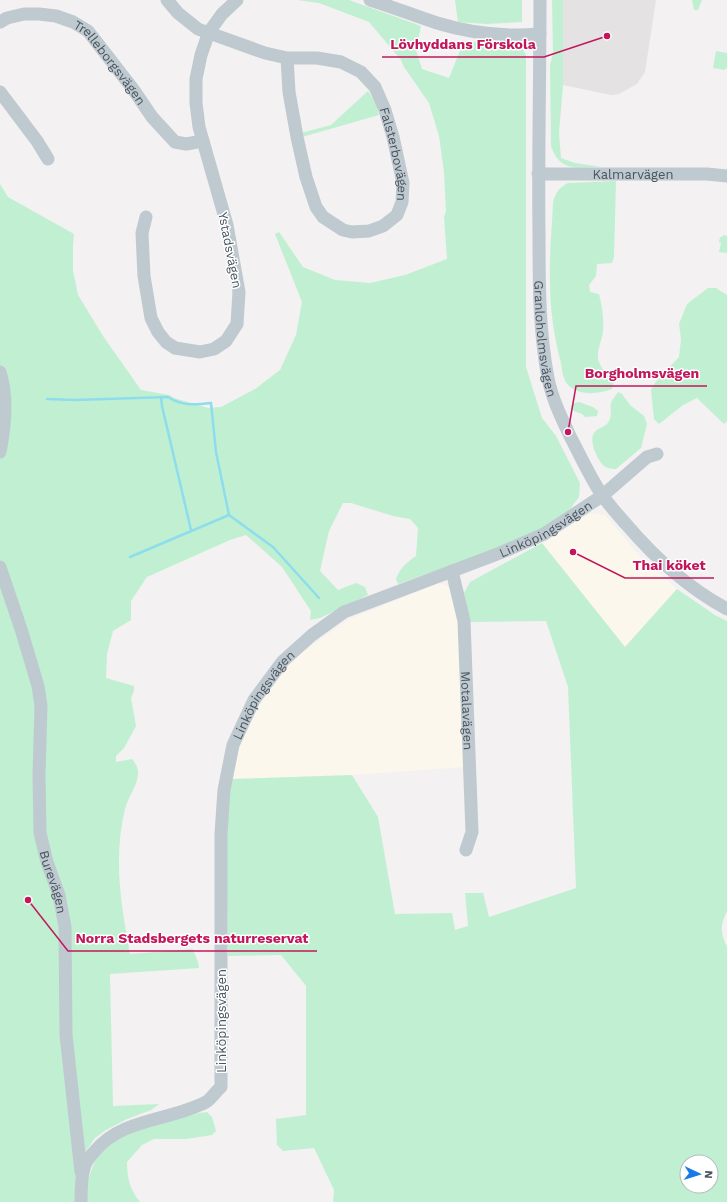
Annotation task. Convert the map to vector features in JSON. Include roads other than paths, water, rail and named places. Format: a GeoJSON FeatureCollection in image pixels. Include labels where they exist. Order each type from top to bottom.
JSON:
{"type":"FeatureCollection","features":[{"type":"Feature","properties":{"kind":"street","name":"Falsterbovägen"},"geometry":{"type":"LineString","coordinates":[[167,0],[178,13],[198,29],[265,53],[287,58],[317,58],[341,62],[361,72],[375,87],[385,110],[400,163],[403,183],[402,202],[397,215],[383,226],[369,231],[352,232],[342,230],[323,217],[316,207],[306,177],[296,131],[289,92],[287,58]]}},
{"type":"Feature","properties":{"kind":"street","name":"Ystadsvägen"},"geometry":{"type":"LineString","coordinates":[[146,217],[142,233],[144,276],[151,318],[158,332],[166,342],[175,348],[200,352],[214,349],[226,341],[237,324],[239,292],[226,225],[199,127],[196,103],[196,79],[201,55],[209,32],[222,14],[237,0]]}},
{"type":"Feature","properties":{"kind":"street"},"geometry":{"type":"LineString","coordinates":[[370,0],[396,4],[437,23],[459,29],[522,35],[540,34]]}},
{"type":"Feature","properties":{"kind":"street","name":"Granloholmsvägen"},"geometry":{"type":"LineString","coordinates":[[540,0],[538,174],[541,329],[551,391],[566,428],[586,470],[602,496],[641,542],[672,572],[727,609]]}},
{"type":"Feature","properties":{"kind":"street","name":"Trelleborgsvägen"},"geometry":{"type":"LineString","coordinates":[[0,22],[7,18],[24,14],[39,14],[56,16],[73,22],[88,31],[133,89],[152,117],[175,142],[186,144],[203,141]]}},
{"type":"Feature","properties":{"kind":"street"},"geometry":{"type":"LineString","coordinates":[[0,92],[37,141],[48,159]]}},
{"type":"Feature","properties":{"kind":"street","name":"Kalmarvägen"},"geometry":{"type":"LineString","coordinates":[[538,174],[707,174],[727,176]]}},
{"type":"Feature","properties":{"kind":"street"},"geometry":{"type":"LineString","coordinates":[[0,372],[5,403],[0,452]]}},
{"type":"Feature","properties":{"kind":"street","name":"Linköpingsvägen"},"geometry":{"type":"LineString","coordinates":[[81,1180],[86,1161],[109,1137],[122,1130],[186,1110],[207,1101],[221,1086],[221,834],[224,790],[233,745],[254,700],[282,661],[312,635],[344,612],[500,553],[544,534],[602,496],[647,457],[657,454]]}},
{"type":"Feature","properties":{"kind":"street","name":"Burevägen"},"geometry":{"type":"LineString","coordinates":[[0,567],[36,679],[41,706],[39,775],[40,833],[47,862],[59,894],[65,927],[66,1035],[82,1202]]}},
{"type":"Feature","properties":{"kind":"street","name":"Motalavägen"},"geometry":{"type":"LineString","coordinates":[[452,571],[464,620],[472,832],[466,850]]}},
{"type":"Feature","properties":{"kind":"waterway"},"geometry":{"type":"LineString","coordinates":[[161,397],[191,530]]}},
{"type":"Feature","properties":{"kind":"waterway"},"geometry":{"type":"LineString","coordinates":[[47,399],[75,400],[168,397],[178,402],[189,404],[211,403],[216,452],[229,515]]}},
{"type":"Feature","properties":{"kind":"waterway"},"geometry":{"type":"LineString","coordinates":[[130,557],[229,515],[273,547],[319,598]]}},
{"type":"Feature","properties":{"kind":"place","name":"Lövhyddans Förskola"},"geometry":{"type":"Point","coordinates":[607,36]}},
{"type":"Feature","properties":{"kind":"place","name":"Borgholmsvägen"},"geometry":{"type":"Point","coordinates":[568,432]}},
{"type":"Feature","properties":{"kind":"place","name":"Thai köket"},"geometry":{"type":"Point","coordinates":[573,552]}},
{"type":"Feature","properties":{"kind":"place","name":"Norra Stadsbergets naturreservat"},"geometry":{"type":"Point","coordinates":[28,900]}}]}
